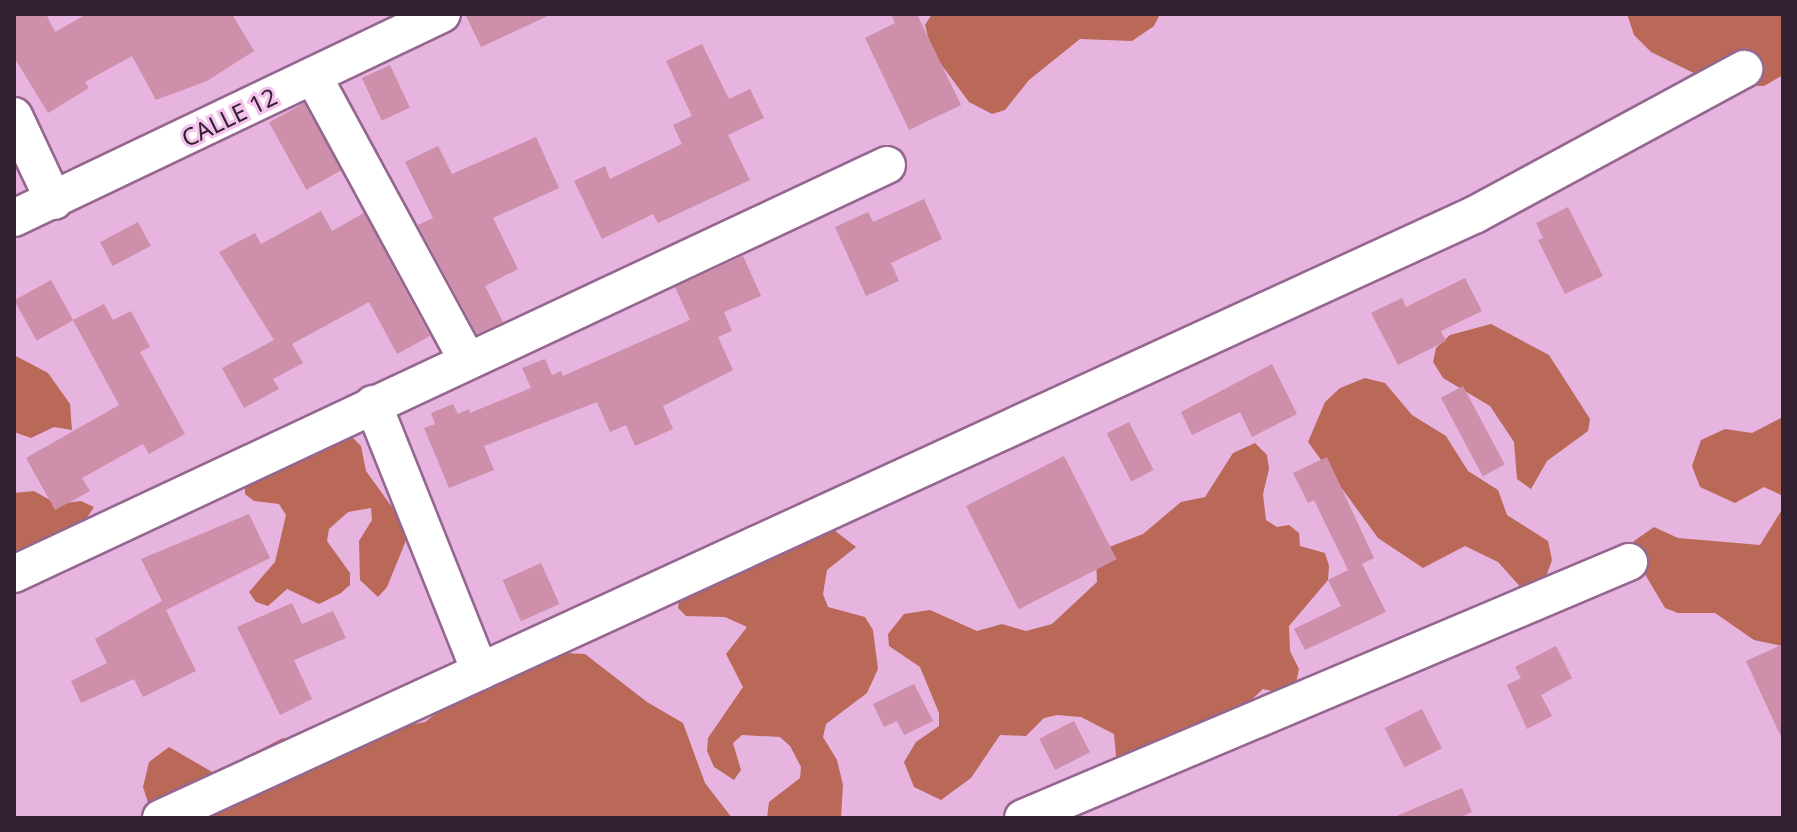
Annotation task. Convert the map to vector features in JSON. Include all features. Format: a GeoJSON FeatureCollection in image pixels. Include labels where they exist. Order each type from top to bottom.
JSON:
{"type":"FeatureCollection","features":[{"type":"Feature","properties":{"kind":"street","name":"CALLE 12"},"geometry":{"type":"LineString","coordinates":[[14,218],[442,14]]}},
{"type":"Feature","properties":{"kind":"street"},"geometry":{"type":"LineString","coordinates":[[161,818],[1476,214],[1744,69]]}},
{"type":"Feature","properties":{"kind":"street"},"geometry":{"type":"LineString","coordinates":[[313,76],[467,360]]}},
{"type":"Feature","properties":{"kind":"street"},"geometry":{"type":"LineString","coordinates":[[14,116],[54,201]]}},
{"type":"Feature","properties":{"kind":"street"},"geometry":{"type":"LineString","coordinates":[[14,574],[887,165]]}},
{"type":"Feature","properties":{"kind":"street"},"geometry":{"type":"LineString","coordinates":[[373,404],[480,671]]}},
{"type":"Feature","properties":{"kind":"street"},"geometry":{"type":"LineString","coordinates":[[1023,818],[1629,562]]}},
{"type":"Feature","properties":{"kind":"shaded area"},"geometry":{"type":"Polygon","coordinates":[[[932,14],[1160,14],[1154,26],[1132,41],[1080,39],[1029,80],[1005,110],[992,114],[969,102],[932,52],[925,25],[932,14]]]}},
{"type":"Feature","properties":{"kind":"shaded area"},"geometry":{"type":"Polygon","coordinates":[[[1627,14],[1783,14],[1783,75],[1764,86],[1718,85],[1651,52],[1634,35],[1627,14]]]}},
{"type":"Feature","properties":{"kind":"shaded area"},"geometry":{"type":"Polygon","coordinates":[[[1491,324],[1549,355],[1590,419],[1588,431],[1547,461],[1531,489],[1517,479],[1514,442],[1490,406],[1443,378],[1433,362],[1436,348],[1450,335],[1491,324]]]}},
{"type":"Feature","properties":{"kind":"shaded area"},"geometry":{"type":"Polygon","coordinates":[[[14,355],[48,373],[70,404],[72,430],[54,427],[31,438],[14,432],[14,355]]]}},
{"type":"Feature","properties":{"kind":"shaded area"},"geometry":{"type":"Polygon","coordinates":[[[1365,378],[1385,383],[1412,415],[1446,436],[1468,471],[1498,490],[1507,515],[1548,541],[1552,560],[1544,582],[1524,591],[1498,562],[1465,546],[1423,568],[1378,538],[1308,442],[1325,402],[1340,388],[1365,378]]]}},
{"type":"Feature","properties":{"kind":"shaded area"},"geometry":{"type":"Polygon","coordinates":[[[1783,417],[1783,505],[1781,495],[1764,487],[1735,503],[1700,487],[1692,466],[1701,440],[1725,429],[1752,433],[1783,417]]]}},
{"type":"Feature","properties":{"kind":"shaded area"},"geometry":{"type":"Polygon","coordinates":[[[352,437],[361,446],[366,471],[405,525],[407,538],[387,587],[378,597],[360,580],[359,541],[372,520],[371,508],[348,512],[329,529],[327,541],[350,573],[350,585],[341,593],[319,604],[287,589],[268,606],[256,602],[249,592],[275,562],[286,515],[279,504],[254,501],[245,494],[245,481],[352,437]]]}},
{"type":"Feature","properties":{"kind":"shaded area"},"geometry":{"type":"Polygon","coordinates":[[[1255,443],[1267,455],[1269,469],[1263,494],[1266,520],[1277,527],[1289,525],[1299,533],[1300,546],[1325,553],[1329,566],[1328,580],[1289,626],[1290,651],[1299,669],[1296,683],[1276,692],[1263,689],[1245,706],[1125,765],[1116,756],[1114,734],[1081,717],[1057,715],[1044,718],[1026,736],[1000,735],[971,778],[941,800],[914,787],[904,762],[916,742],[939,726],[939,713],[920,667],[889,646],[888,634],[904,614],[930,610],[977,631],[1002,624],[1026,631],[1052,624],[1097,582],[1096,558],[1104,549],[1143,534],[1181,502],[1205,497],[1233,453],[1255,443]]]}},
{"type":"Feature","properties":{"kind":"shaded area"},"geometry":{"type":"Polygon","coordinates":[[[34,491],[57,504],[81,501],[94,507],[81,527],[14,583],[14,493],[34,491]]]}},
{"type":"Feature","properties":{"kind":"shaded area"},"geometry":{"type":"Polygon","coordinates":[[[1783,508],[1783,646],[1754,640],[1715,613],[1678,613],[1665,608],[1633,554],[1634,541],[1654,527],[1678,538],[1760,545],[1783,508]]]}},
{"type":"Feature","properties":{"kind":"shaded area"},"geometry":{"type":"Polygon","coordinates":[[[825,523],[856,547],[827,570],[823,594],[828,607],[865,617],[873,630],[878,669],[867,693],[826,724],[823,737],[837,760],[843,785],[841,818],[767,818],[769,802],[800,778],[801,767],[790,746],[780,737],[742,735],[733,743],[741,770],[734,780],[714,767],[707,751],[708,738],[743,687],[726,654],[747,627],[725,617],[686,616],[678,608],[680,595],[825,523]]]}},
{"type":"Feature","properties":{"kind":"shaded area"},"geometry":{"type":"Polygon","coordinates":[[[545,652],[585,654],[647,702],[683,723],[705,783],[732,818],[153,818],[143,787],[149,762],[169,747],[214,773],[283,738],[303,748],[425,722],[477,682],[545,652]]]}},
{"type":"Feature","properties":{"kind":"building"},"geometry":{"type":"Polygon","coordinates":[[[14,14],[46,14],[55,32],[87,14],[232,14],[254,51],[207,81],[156,100],[132,56],[85,82],[89,88],[48,113],[14,57],[14,14]]]}},
{"type":"Feature","properties":{"kind":"building"},"geometry":{"type":"Polygon","coordinates":[[[465,14],[552,14],[481,47],[465,14]]]}},
{"type":"Feature","properties":{"kind":"building"},"geometry":{"type":"Polygon","coordinates":[[[891,14],[917,14],[961,105],[909,130],[865,38],[895,23],[891,14]]]}},
{"type":"Feature","properties":{"kind":"building"},"geometry":{"type":"Polygon","coordinates":[[[702,44],[729,99],[750,89],[764,118],[728,135],[750,180],[658,223],[653,214],[602,239],[574,181],[605,166],[610,179],[682,144],[673,125],[692,116],[666,61],[702,44]]]}},
{"type":"Feature","properties":{"kind":"building"},"geometry":{"type":"Polygon","coordinates":[[[390,65],[410,108],[382,121],[362,78],[390,65]]]}},
{"type":"Feature","properties":{"kind":"building"},"geometry":{"type":"Polygon","coordinates":[[[304,103],[341,170],[306,190],[269,122],[304,103]]]}},
{"type":"Feature","properties":{"kind":"building"},"geometry":{"type":"Polygon","coordinates":[[[536,137],[559,188],[493,218],[518,269],[485,286],[503,322],[477,334],[418,225],[433,218],[405,162],[438,146],[452,174],[536,137]]]}},
{"type":"Feature","properties":{"kind":"building"},"geometry":{"type":"Polygon","coordinates":[[[924,199],[942,239],[891,263],[899,281],[866,296],[835,227],[868,212],[873,222],[924,199]]]}},
{"type":"Feature","properties":{"kind":"building"},"geometry":{"type":"Polygon","coordinates":[[[1568,207],[1603,276],[1565,294],[1538,240],[1543,238],[1536,223],[1568,207]]]}},
{"type":"Feature","properties":{"kind":"building"},"geometry":{"type":"Polygon","coordinates":[[[321,211],[332,231],[364,213],[430,336],[397,354],[369,302],[292,344],[303,363],[273,379],[279,389],[244,408],[222,368],[274,340],[219,252],[255,233],[261,244],[321,211]]]}},
{"type":"Feature","properties":{"kind":"building"},"geometry":{"type":"Polygon","coordinates":[[[138,222],[151,246],[113,266],[100,242],[138,222]]]}},
{"type":"Feature","properties":{"kind":"building"},"geometry":{"type":"Polygon","coordinates":[[[743,256],[761,296],[724,312],[732,331],[718,337],[733,370],[663,406],[673,429],[635,446],[626,425],[610,432],[597,402],[484,446],[494,470],[449,488],[424,428],[435,424],[431,413],[453,404],[458,414],[469,409],[470,413],[531,388],[522,368],[545,359],[552,375],[561,371],[563,376],[690,320],[675,287],[743,256]]]}},
{"type":"Feature","properties":{"kind":"building"},"geometry":{"type":"Polygon","coordinates":[[[1465,278],[1482,311],[1441,331],[1446,341],[1398,365],[1371,313],[1402,298],[1406,307],[1465,278]]]}},
{"type":"Feature","properties":{"kind":"building"},"geometry":{"type":"Polygon","coordinates":[[[51,280],[73,320],[37,341],[14,300],[51,280]]]}},
{"type":"Feature","properties":{"kind":"building"},"geometry":{"type":"Polygon","coordinates":[[[104,304],[113,320],[131,311],[150,347],[140,352],[185,434],[149,454],[143,444],[82,478],[90,491],[55,510],[26,458],[119,405],[73,320],[104,304]]]}},
{"type":"Feature","properties":{"kind":"building"},"geometry":{"type":"Polygon","coordinates":[[[1272,364],[1297,414],[1252,437],[1240,412],[1192,435],[1181,412],[1272,364]]]}},
{"type":"Feature","properties":{"kind":"building"},"geometry":{"type":"Polygon","coordinates":[[[1463,386],[1505,465],[1483,476],[1441,398],[1463,386]]]}},
{"type":"Feature","properties":{"kind":"building"},"geometry":{"type":"Polygon","coordinates":[[[1129,422],[1154,470],[1131,481],[1107,433],[1129,422]]]}},
{"type":"Feature","properties":{"kind":"building"},"geometry":{"type":"Polygon","coordinates":[[[1064,456],[1117,559],[1019,609],[966,506],[1064,456]]]}},
{"type":"Feature","properties":{"kind":"building"},"geometry":{"type":"Polygon","coordinates":[[[1327,457],[1374,558],[1362,564],[1386,612],[1305,650],[1294,629],[1341,606],[1328,580],[1348,570],[1314,500],[1308,503],[1293,473],[1327,457]]]}},
{"type":"Feature","properties":{"kind":"building"},"geometry":{"type":"Polygon","coordinates":[[[249,514],[270,558],[166,610],[196,671],[143,697],[134,679],[81,703],[71,681],[107,663],[95,639],[162,601],[141,559],[249,514]]]}},
{"type":"Feature","properties":{"kind":"building"},"geometry":{"type":"Polygon","coordinates":[[[541,563],[559,604],[521,621],[503,580],[541,563]]]}},
{"type":"Feature","properties":{"kind":"building"},"geometry":{"type":"Polygon","coordinates":[[[292,603],[302,624],[333,611],[346,638],[294,660],[312,699],[280,715],[237,627],[292,603]]]}},
{"type":"Feature","properties":{"kind":"building"},"geometry":{"type":"Polygon","coordinates":[[[1783,644],[1783,741],[1746,661],[1783,644]]]}},
{"type":"Feature","properties":{"kind":"building"},"geometry":{"type":"Polygon","coordinates":[[[1556,646],[1572,678],[1541,695],[1552,716],[1527,729],[1507,685],[1521,678],[1515,667],[1556,646]]]}},
{"type":"Feature","properties":{"kind":"building"},"geometry":{"type":"Polygon","coordinates":[[[914,684],[933,721],[904,735],[897,721],[884,727],[873,704],[914,684]]]}},
{"type":"Feature","properties":{"kind":"building"},"geometry":{"type":"Polygon","coordinates":[[[1422,709],[1442,748],[1405,767],[1385,728],[1422,709]]]}},
{"type":"Feature","properties":{"kind":"building"},"geometry":{"type":"Polygon","coordinates":[[[1074,721],[1090,752],[1055,770],[1039,739],[1074,721]]]}},
{"type":"Feature","properties":{"kind":"building"},"geometry":{"type":"Polygon","coordinates":[[[1462,788],[1472,812],[1459,818],[1392,818],[1462,788]]]}}]}
